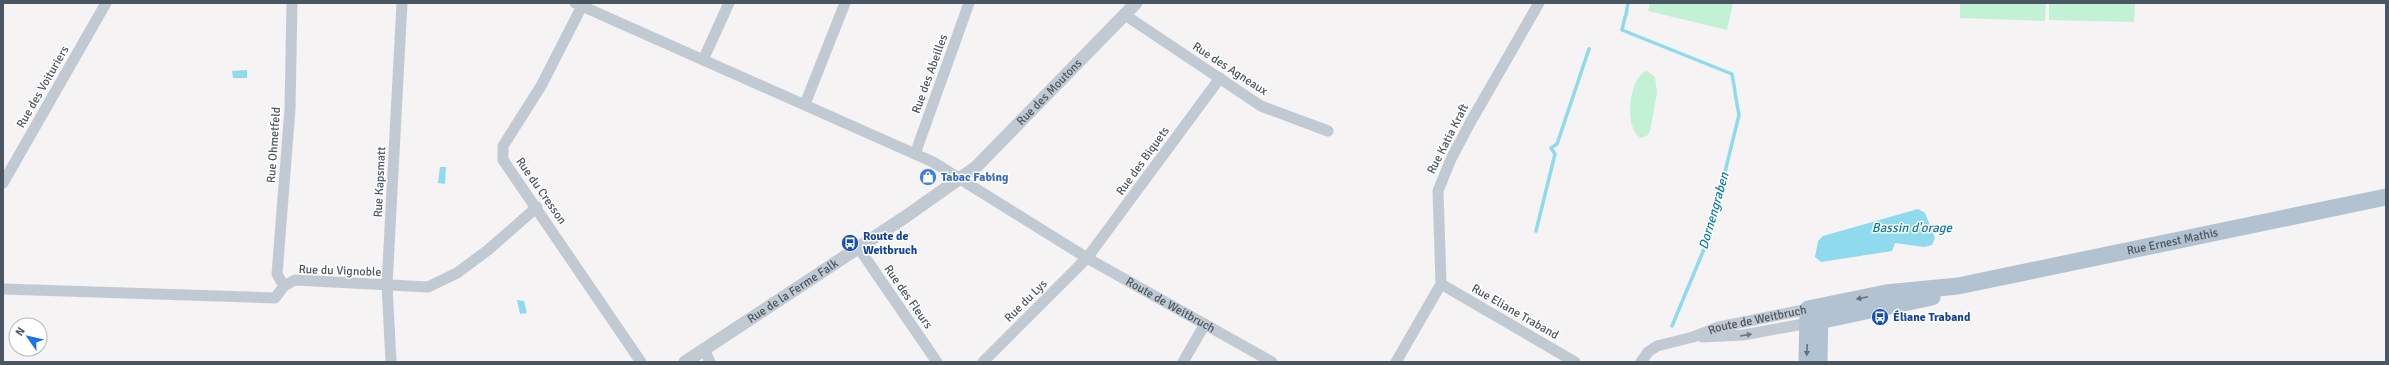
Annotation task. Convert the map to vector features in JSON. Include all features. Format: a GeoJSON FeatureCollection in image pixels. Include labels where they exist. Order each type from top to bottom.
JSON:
{"type":"FeatureCollection","features":[{"type":"Feature","properties":{"kind":"main road","name":"Rue Ernest Mathis"},"geometry":{"type":"LineString","coordinates":[[1815,315],[1886,293],[1958,286],[2386,197]]}},
{"type":"Feature","properties":{"kind":"main road","name":"Route de Weitbruch"},"geometry":{"type":"LineString","coordinates":[[1807,362],[1815,315]]}},
{"type":"Feature","properties":{"kind":"main road","name":"Route de Weitbruch"},"geometry":{"type":"LineString","coordinates":[[1815,315],[1819,362]]}},
{"type":"Feature","properties":{"kind":"street","name":"Rue des Voituriers"},"geometry":{"type":"LineString","coordinates":[[3,183],[106,3]]}},
{"type":"Feature","properties":{"kind":"street","name":"Rue Ohmetfeld"},"geometry":{"type":"LineString","coordinates":[[284,286],[277,274],[290,109],[292,3]]}},
{"type":"Feature","properties":{"kind":"street","name":"Rue Kapsmatt"},"geometry":{"type":"LineString","coordinates":[[391,362],[387,285],[402,3]]}},
{"type":"Feature","properties":{"kind":"street"},"geometry":{"type":"LineString","coordinates":[[703,60],[728,3]]}},
{"type":"Feature","properties":{"kind":"street"},"geometry":{"type":"LineString","coordinates":[[805,104],[845,3]]}},
{"type":"Feature","properties":{"kind":"street","name":"Rue des Abeilles"},"geometry":{"type":"LineString","coordinates":[[915,154],[969,3]]}},
{"type":"Feature","properties":{"kind":"street","name":"Rue des Moutons"},"geometry":{"type":"LineString","coordinates":[[961,179],[976,167],[1136,3]]}},
{"type":"Feature","properties":{"kind":"street","name":"Rue Katia Kraft"},"geometry":{"type":"LineString","coordinates":[[1441,284],[1438,191],[1451,159],[1470,123],[1539,3]]}},
{"type":"Feature","properties":{"kind":"street","name":"Route de Weitbruch"},"geometry":{"type":"LineString","coordinates":[[579,4],[915,154],[961,179],[1087,258],[1272,362]]}},
{"type":"Feature","properties":{"kind":"street","name":"Rue du Cresson"},"geometry":{"type":"LineString","coordinates":[[579,4],[542,86],[503,146],[503,160],[537,207],[641,362]]}},
{"type":"Feature","properties":{"kind":"street","name":"Rue des Agneaux"},"geometry":{"type":"LineString","coordinates":[[1125,15],[1261,106],[1328,131]]}},
{"type":"Feature","properties":{"kind":"street","name":"Rue des Biquets"},"geometry":{"type":"LineString","coordinates":[[1087,258],[1220,78]]}},
{"type":"Feature","properties":{"kind":"street","name":"Rue de la Ferme Falk"},"geometry":{"type":"LineString","coordinates":[[684,362],[961,179]]}},
{"type":"Feature","properties":{"kind":"street","name":"Rue du Vignoble"},"geometry":{"type":"LineString","coordinates":[[3,290],[276,298],[284,286],[295,280],[428,287],[457,273],[488,250],[537,207]]}},
{"type":"Feature","properties":{"kind":"street","name":"Rue des Fleurs"},"geometry":{"type":"LineString","coordinates":[[858,247],[937,362]]}},
{"type":"Feature","properties":{"kind":"street","name":"Rue du Lys"},"geometry":{"type":"LineString","coordinates":[[983,362],[1087,258]]}},
{"type":"Feature","properties":{"kind":"street"},"geometry":{"type":"LineString","coordinates":[[1396,362],[1441,284]]}},
{"type":"Feature","properties":{"kind":"street","name":"Rue Eliane Traband"},"geometry":{"type":"LineString","coordinates":[[1441,284],[1575,362]]}},
{"type":"Feature","properties":{"kind":"street","name":"Route de Weitbruch"},"geometry":{"type":"LineString","coordinates":[[1640,362],[1648,352],[1657,346],[1693,337],[1719,327],[1815,315]]}},
{"type":"Feature","properties":{"kind":"street"},"geometry":{"type":"LineString","coordinates":[[1183,362],[1205,324]]}},
{"type":"Feature","properties":{"kind":"street"},"geometry":{"type":"LineString","coordinates":[[704,349],[710,362]]}},
{"type":"Feature","properties":{"kind":"green space"},"geometry":{"type":"Polygon","coordinates":[[[1650,3],[1733,3],[1727,30],[1648,11],[1650,3]]]}},
{"type":"Feature","properties":{"kind":"green space"},"geometry":{"type":"Polygon","coordinates":[[[1960,3],[2046,3],[2045,21],[1960,18],[1960,3]]]}},
{"type":"Feature","properties":{"kind":"green space"},"geometry":{"type":"Polygon","coordinates":[[[2049,3],[2135,3],[2134,22],[2049,20],[2049,3]]]}},
{"type":"Feature","properties":{"kind":"green space"},"geometry":{"type":"Polygon","coordinates":[[[1647,71],[1655,77],[1657,93],[1650,131],[1648,135],[1641,138],[1635,133],[1632,124],[1630,103],[1636,82],[1641,75],[1647,71]]]}},
{"type":"Feature","properties":{"kind":"water"},"geometry":{"type":"Polygon","coordinates":[[[247,70],[247,78],[233,78],[232,71],[247,70]]]}},
{"type":"Feature","properties":{"kind":"water"},"geometry":{"type":"Polygon","coordinates":[[[440,167],[446,167],[445,184],[438,183],[440,167]]]}},
{"type":"Feature","properties":{"kind":"water","name":"Bassin d'orage"},"geometry":{"type":"Polygon","coordinates":[[[1918,209],[1925,213],[1935,238],[1932,245],[1924,247],[1895,243],[1892,251],[1821,262],[1815,257],[1818,241],[1823,236],[1918,209]]]}},
{"type":"Feature","properties":{"kind":"water"},"geometry":{"type":"Polygon","coordinates":[[[517,300],[524,301],[527,313],[520,314],[517,300]]]}},
{"type":"Feature","properties":{"kind":"waterway","name":"Dornengraben"},"geometry":{"type":"LineString","coordinates":[[1626,15],[1628,3]]}},
{"type":"Feature","properties":{"kind":"waterway","name":"Dornengraben"},"geometry":{"type":"LineString","coordinates":[[1625,17],[1622,30],[1732,74],[1735,91]]}},
{"type":"Feature","properties":{"kind":"waterway"},"geometry":{"type":"LineString","coordinates":[[1536,231],[1555,154],[1551,148],[1557,144],[1589,49]]}},
{"type":"Feature","properties":{"kind":"waterway","name":"Dornengraben"},"geometry":{"type":"LineString","coordinates":[[1672,326],[1709,237],[1739,115],[1735,93]]}},
{"type":"Feature","properties":{"kind":"place","name":"Tabac Fabing"},"geometry":{"type":"Point","coordinates":[928,177]}},
{"type":"Feature","properties":{"kind":"place","name":"Route de Weitbruch"},"geometry":{"type":"Point","coordinates":[850,243]}},
{"type":"Feature","properties":{"kind":"place","name":"Éliane Traband"},"geometry":{"type":"Point","coordinates":[1880,317]}}]}
